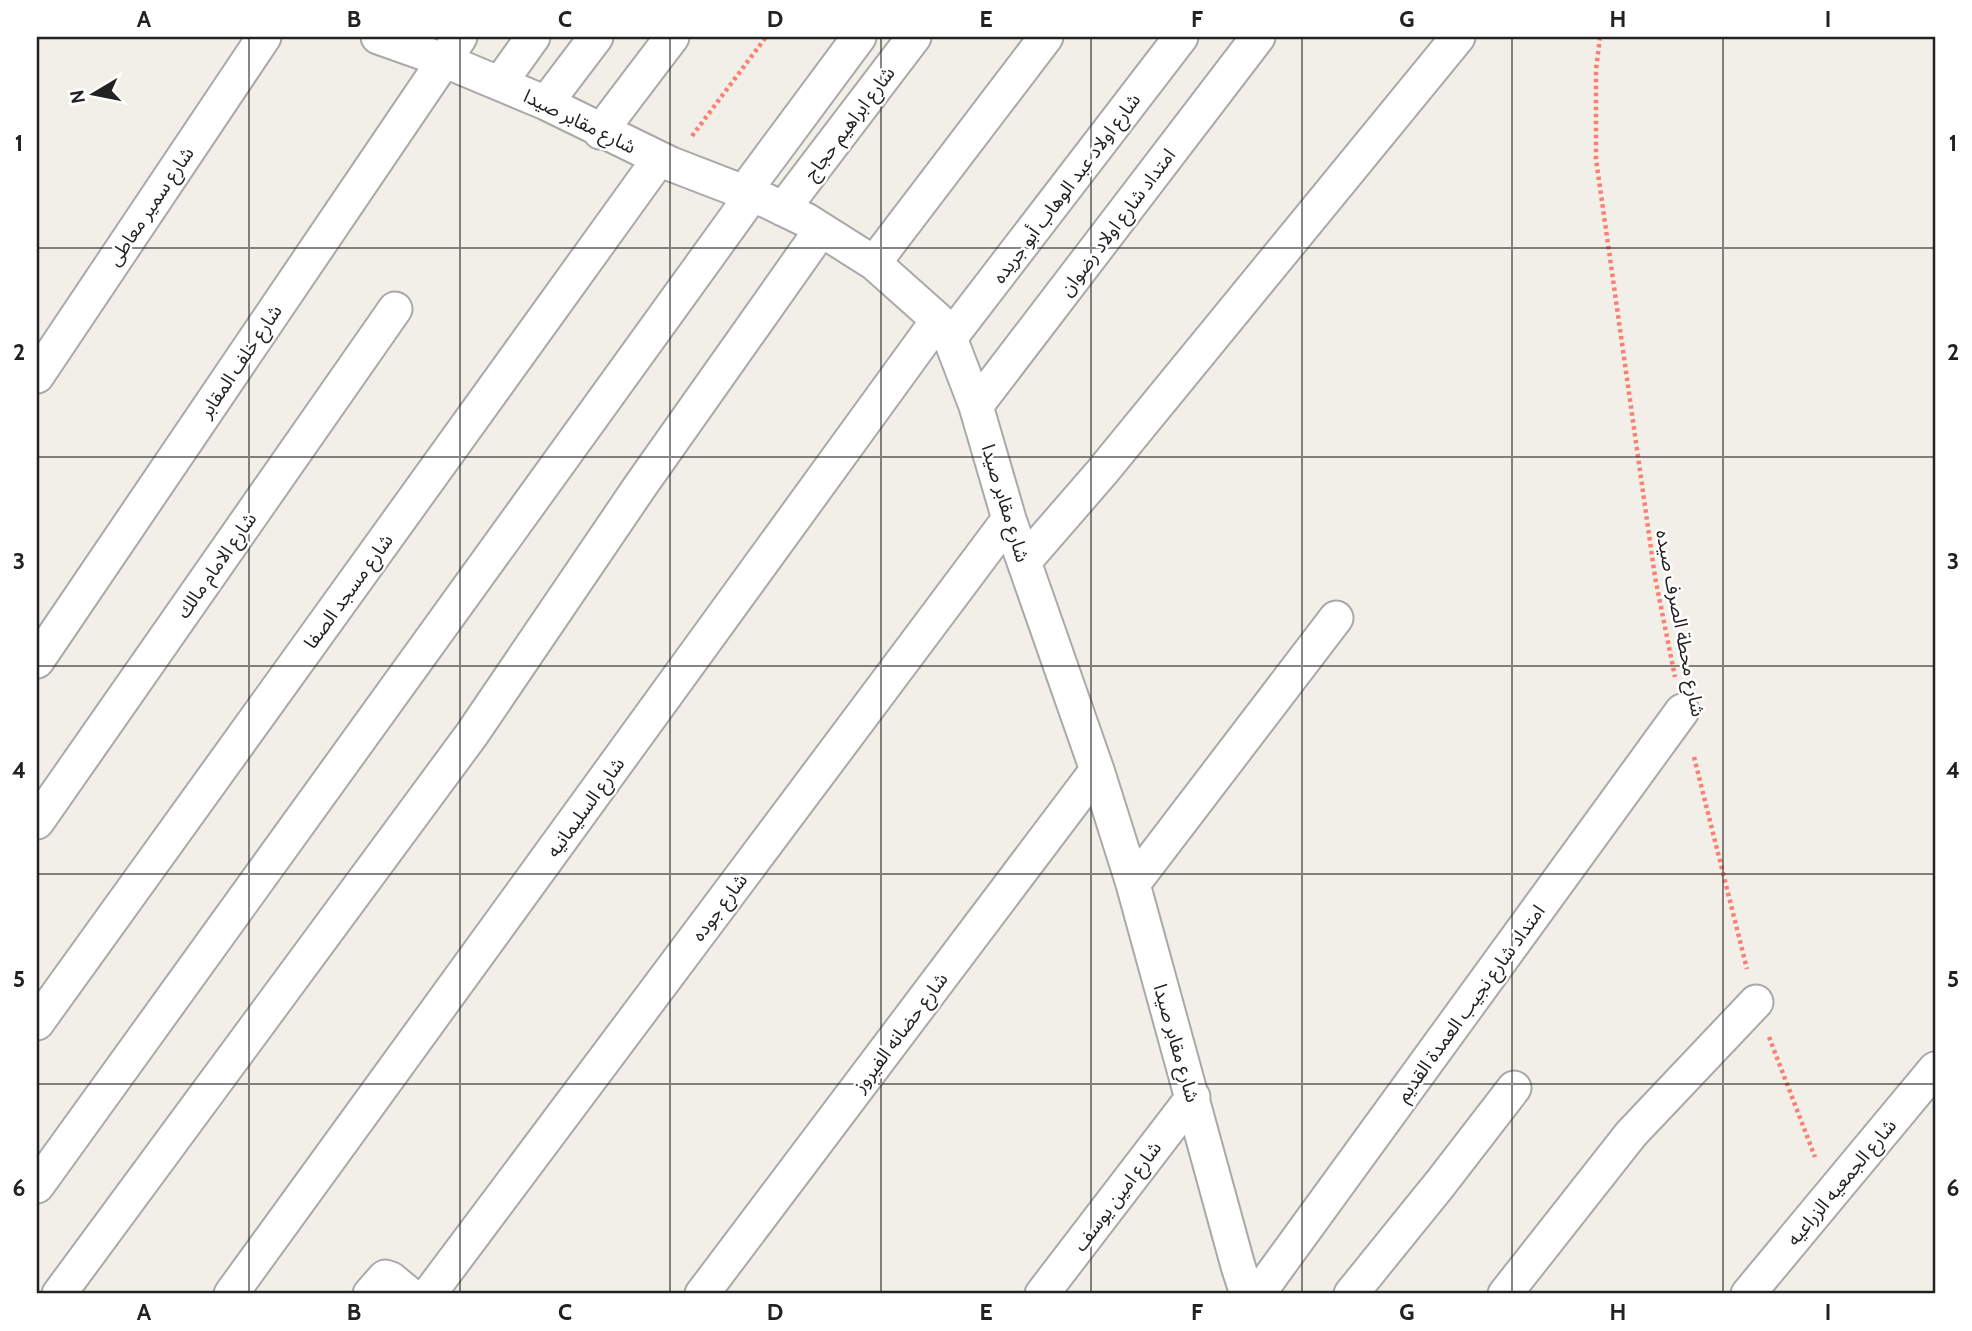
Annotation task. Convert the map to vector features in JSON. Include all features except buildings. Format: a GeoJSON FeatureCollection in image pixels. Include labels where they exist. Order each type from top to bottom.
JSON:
{"type":"FeatureCollection","features":[{"type":"Feature","properties":{"kind":"street","name":"شارع سمير معاطى"},"geometry":{"type":"LineString","coordinates":[[37,376],[264,37]]}},
{"type":"Feature","properties":{"kind":"street","name":"شارع مقابر صيدا"},"geometry":{"type":"LineString","coordinates":[[381,37],[452,48],[500,83],[546,103],[600,132],[665,162],[783,209],[874,263],[944,329],[976,406],[1009,519],[1097,770],[1133,884],[1247,1294]]}},
{"type":"Feature","properties":{"kind":"street"},"geometry":{"type":"LineString","coordinates":[[500,83],[533,37]]}},
{"type":"Feature","properties":{"kind":"street"},"geometry":{"type":"LineString","coordinates":[[546,103],[596,37]]}},
{"type":"Feature","properties":{"kind":"street"},"geometry":{"type":"LineString","coordinates":[[600,132],[672,37]]}},
{"type":"Feature","properties":{"kind":"street"},"geometry":{"type":"LineString","coordinates":[[37,1186],[859,37]]}},
{"type":"Feature","properties":{"kind":"street","name":"شارع ابراهيم حجاج"},"geometry":{"type":"LineString","coordinates":[[783,209],[914,37]]}},
{"type":"Feature","properties":{"kind":"street"},"geometry":{"type":"LineString","coordinates":[[874,263],[1046,37]]}},
{"type":"Feature","properties":{"kind":"street","name":"شارع اولاد عبد الوهاب أبو جريده"},"geometry":{"type":"LineString","coordinates":[[944,329],[1181,37]]}},
{"type":"Feature","properties":{"kind":"street","name":"امتداد شارع اولاد رضوان"},"geometry":{"type":"LineString","coordinates":[[976,406],[1258,37]]}},
{"type":"Feature","properties":{"kind":"street"},"geometry":{"type":"LineString","coordinates":[[1024,562],[1102,472],[1458,37]]}},
{"type":"Feature","properties":{"kind":"street","name":"شارع خلف المقابر"},"geometry":{"type":"LineString","coordinates":[[37,661],[452,48]]}},
{"type":"Feature","properties":{"kind":"street","name":"شارع مسجد الصفا"},"geometry":{"type":"LineString","coordinates":[[37,1023],[665,162]]}},
{"type":"Feature","properties":{"kind":"street"},"geometry":{"type":"LineString","coordinates":[[59,1294],[472,734],[641,485],[821,230]]}},
{"type":"Feature","properties":{"kind":"street","name":"شارع الامام مالك"},"geometry":{"type":"LineString","coordinates":[[37,822],[395,309]]}},
{"type":"Feature","properties":{"kind":"street","name":"شارع السليمانيه"},"geometry":{"type":"LineString","coordinates":[[231,1294],[944,329]]}},
{"type":"Feature","properties":{"kind":"street","name":"شارع جوده"},"geometry":{"type":"LineString","coordinates":[[429,1294],[1009,519]]}},
{"type":"Feature","properties":{"kind":"street"},"geometry":{"type":"LineString","coordinates":[[1133,884],[1336,618]]}},
{"type":"Feature","properties":{"kind":"street","name":"امتداد شارع نجيب العمدة القديم"},"geometry":{"type":"LineString","coordinates":[[1258,1294],[1682,711]]}},
{"type":"Feature","properties":{"kind":"street","name":"شارع حضانه الفيروز"},"geometry":{"type":"LineString","coordinates":[[702,1294],[1097,770]]}},
{"type":"Feature","properties":{"kind":"street"},"geometry":{"type":"LineString","coordinates":[[1504,1294],[1631,1134],[1756,1002]]}},
{"type":"Feature","properties":{"kind":"street","name":"شارع الجمعيه الزراعيه"},"geometry":{"type":"LineString","coordinates":[[1748,1294],[1935,1069]]}},
{"type":"Feature","properties":{"kind":"street"},"geometry":{"type":"LineString","coordinates":[[1351,1294],[1514,1088]]}},
{"type":"Feature","properties":{"kind":"street","name":"شارع امين يوسف"},"geometry":{"type":"LineString","coordinates":[[1042,1294],[1193,1097]]}},
{"type":"Feature","properties":{"kind":"street"},"geometry":{"type":"LineString","coordinates":[[370,1294],[385,1278],[391,1279],[409,1294]]}},
{"type":"Feature","properties":{"kind":"path"},"geometry":{"type":"LineString","coordinates":[[665,162],[766,37]]}},
{"type":"Feature","properties":{"kind":"path","name":"شارع محطة الصرف صيده"},"geometry":{"type":"LineString","coordinates":[[1600,37],[1596,70],[1596,159],[1655,577],[1682,711],[1756,1002],[1829,1195]]}}]}
